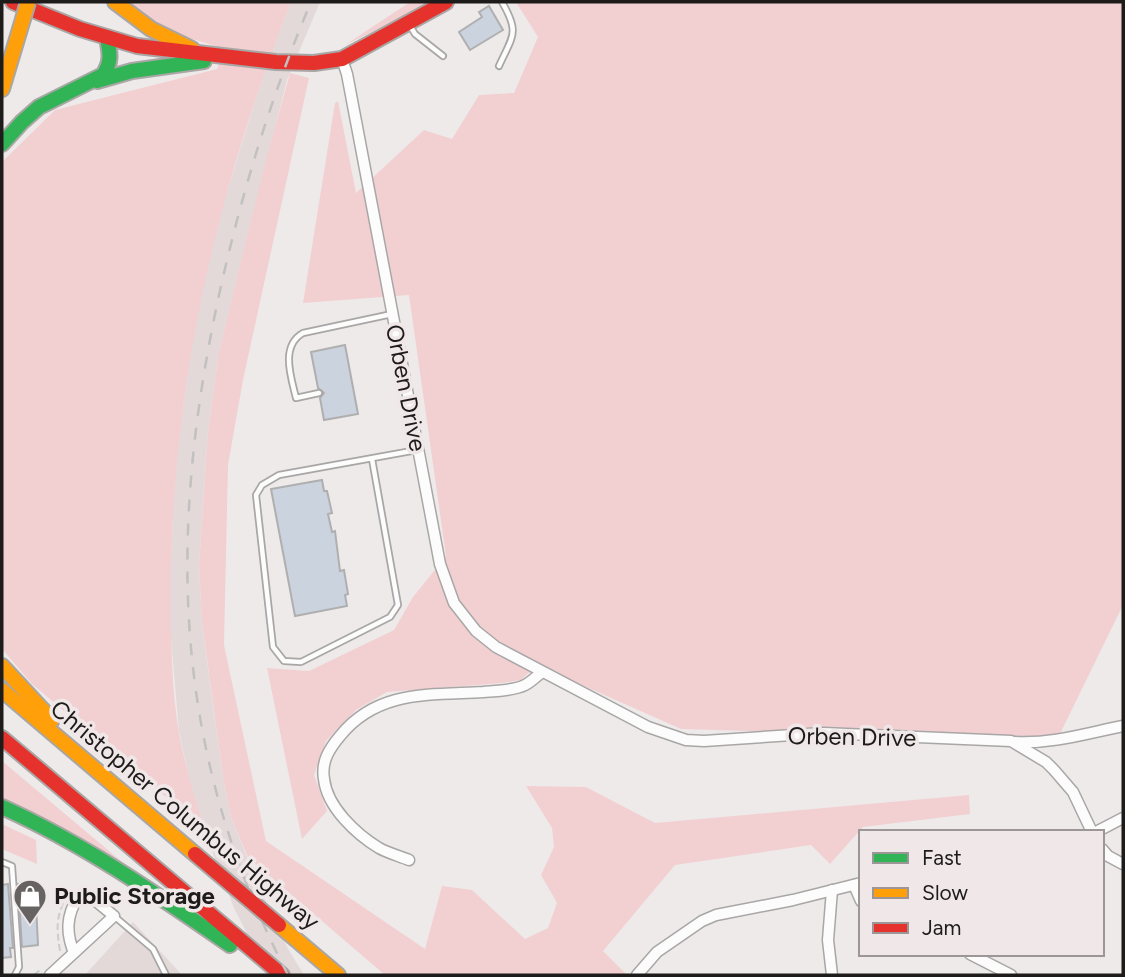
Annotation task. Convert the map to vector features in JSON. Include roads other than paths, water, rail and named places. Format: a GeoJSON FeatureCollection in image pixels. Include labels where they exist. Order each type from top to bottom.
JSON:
{"type":"FeatureCollection","features":[{"type":"Feature","properties":{"kind":"main road"},"geometry":{"type":"LineString","coordinates":[[13,2],[52,19],[137,46],[206,55],[314,63],[342,59],[408,23],[423,7],[446,2]]}},
{"type":"Feature","properties":{"kind":"main road"},"geometry":{"type":"LineString","coordinates":[[2,89],[28,2]]}},
{"type":"Feature","properties":{"kind":"main road"},"geometry":{"type":"LineString","coordinates":[[115,2],[149,29],[206,55]]}},
{"type":"Feature","properties":{"kind":"main road"},"geometry":{"type":"LineString","coordinates":[[95,82],[110,63],[111,49],[107,38]]}},
{"type":"Feature","properties":{"kind":"main road"},"geometry":{"type":"LineString","coordinates":[[2,144],[24,120],[47,101],[95,82],[132,71],[231,57]]}},
{"type":"Feature","properties":{"kind":"main road"},"geometry":{"type":"LineString","coordinates":[[2,666],[112,783]]}},
{"type":"Feature","properties":{"kind":"main road","name":"Christopher Columbus Highway"},"geometry":{"type":"LineString","coordinates":[[2,690],[338,975]]}},
{"type":"Feature","properties":{"kind":"main road"},"geometry":{"type":"LineString","coordinates":[[2,738],[277,972]]}},
{"type":"Feature","properties":{"kind":"main road"},"geometry":{"type":"LineString","coordinates":[[2,807],[89,851],[159,895],[223,941],[277,972]]}},
{"type":"Feature","properties":{"kind":"street","name":"Orben Drive"},"geometry":{"type":"LineString","coordinates":[[342,59],[348,74],[440,564],[454,603],[484,639],[648,727],[686,740],[823,733],[1011,741],[1046,762],[1054,770],[1073,792],[1093,830]]}},
{"type":"Feature","properties":{"kind":"street"},"geometry":{"type":"LineString","coordinates":[[409,860],[379,848],[337,811],[329,800],[323,773],[329,750],[348,725],[378,705],[410,697],[500,691],[524,686],[542,672]]}},
{"type":"Feature","properties":{"kind":"street"},"geometry":{"type":"LineString","coordinates":[[1011,741],[1050,741],[1123,726]]}},
{"type":"Feature","properties":{"kind":"street"},"geometry":{"type":"LineString","coordinates":[[1098,830],[1123,818]]}},
{"type":"Feature","properties":{"kind":"street"},"geometry":{"type":"LineString","coordinates":[[1104,851],[1123,864]]}},
{"type":"Feature","properties":{"kind":"street"},"geometry":{"type":"LineString","coordinates":[[637,975],[657,952],[702,921],[716,915],[858,884]]}},
{"type":"Feature","properties":{"kind":"street"},"geometry":{"type":"LineString","coordinates":[[832,890],[828,940],[832,975]]}},
{"type":"Feature","properties":{"kind":"street"},"geometry":{"type":"LineString","coordinates":[[46,972],[74,953],[114,916],[89,898],[78,897],[68,917],[68,935],[74,953]]}},
{"type":"Feature","properties":{"kind":"street"},"geometry":{"type":"LineString","coordinates":[[974,956],[1011,975]]}},
{"type":"Feature","properties":{"kind":"lane"},"geometry":{"type":"LineString","coordinates":[[499,66],[514,33],[513,21],[502,2]]}},
{"type":"Feature","properties":{"kind":"lane"},"geometry":{"type":"LineString","coordinates":[[408,23],[415,34],[443,56]]}},
{"type":"Feature","properties":{"kind":"lane"},"geometry":{"type":"LineString","coordinates":[[319,393],[296,398],[289,364],[295,338],[303,333],[392,314]]}},
{"type":"Feature","properties":{"kind":"lane"},"geometry":{"type":"LineString","coordinates":[[372,459],[398,605],[390,617],[301,662],[284,661],[273,647],[257,495],[259,489],[279,474],[418,449]]}},
{"type":"Feature","properties":{"kind":"lane"},"geometry":{"type":"LineString","coordinates":[[2,862],[12,866],[19,967],[15,975]]}},
{"type":"Feature","properties":{"kind":"lane"},"geometry":{"type":"LineString","coordinates":[[114,916],[153,949],[166,975]]}},
{"type":"Feature","properties":{"kind":"railway"},"geometry":{"type":"LineString","coordinates":[[288,975],[250,892],[221,809],[201,726],[190,642],[187,558],[192,472],[202,385],[219,295],[258,146],[311,2]]}},
{"type":"Feature","properties":{"kind":"place","name":"Public Storage"},"geometry":{"type":"Point","coordinates":[30,926]}}]}
